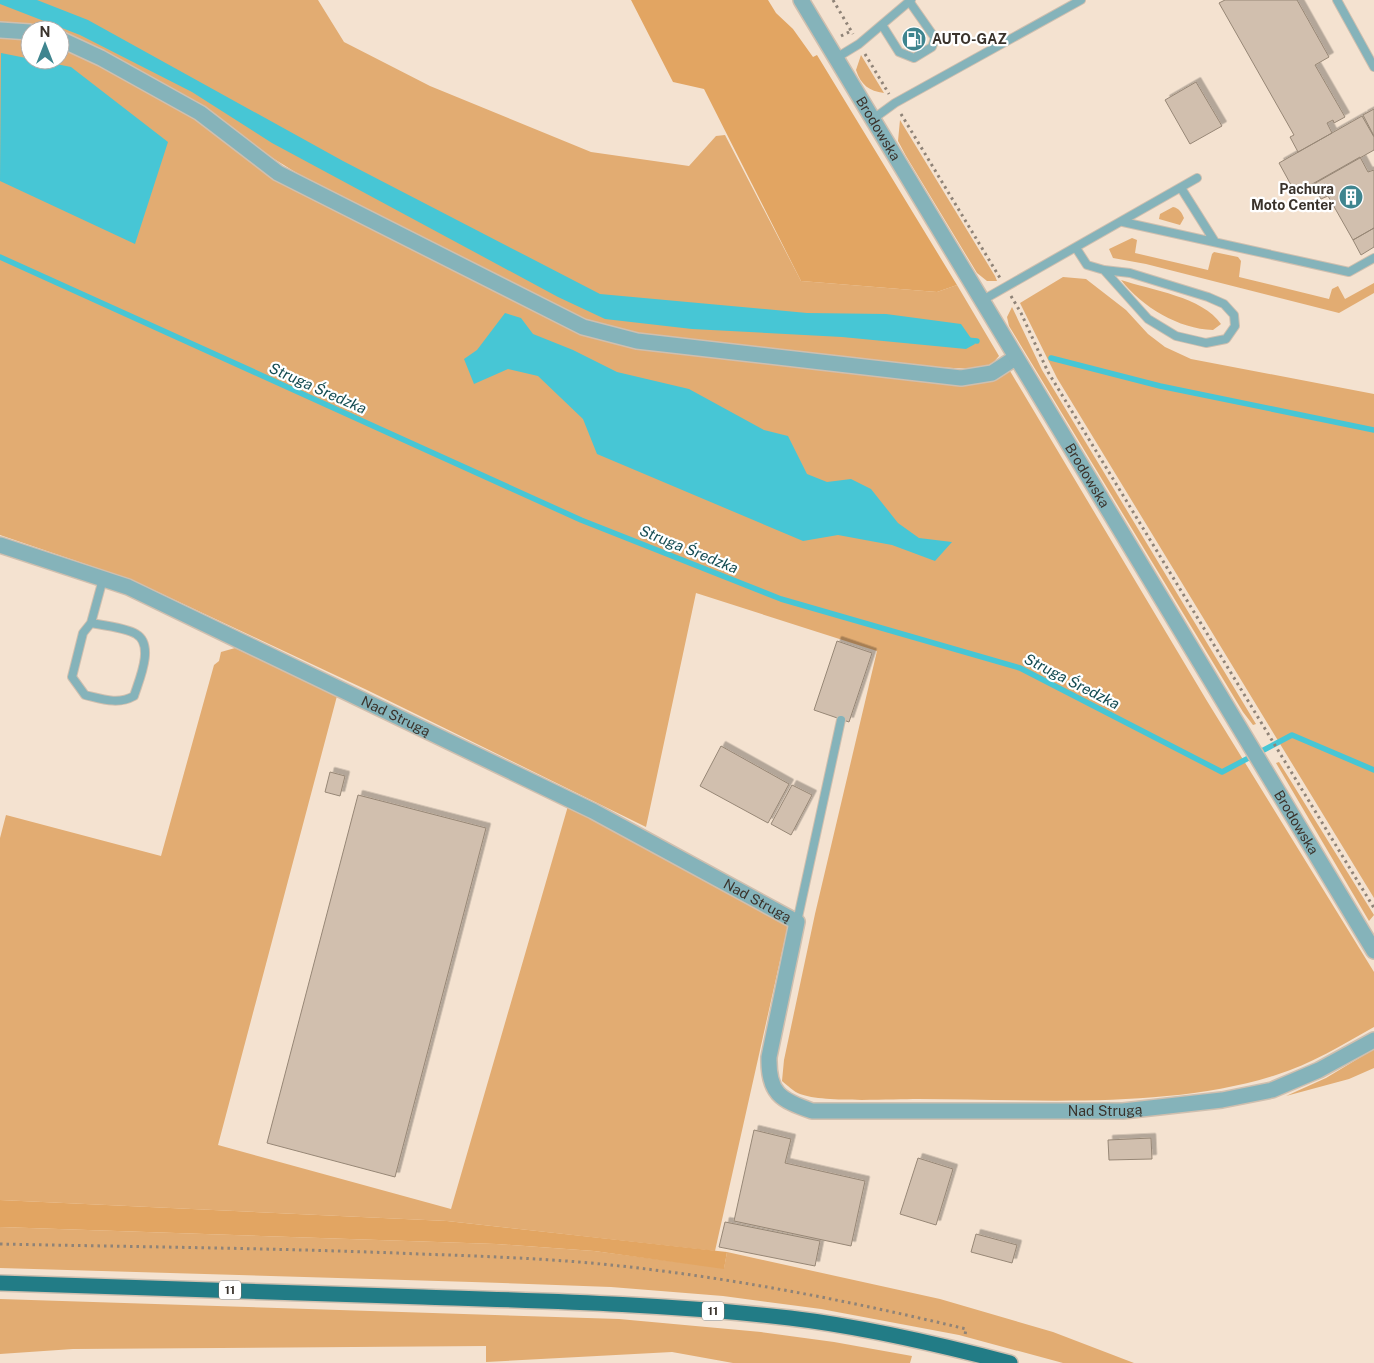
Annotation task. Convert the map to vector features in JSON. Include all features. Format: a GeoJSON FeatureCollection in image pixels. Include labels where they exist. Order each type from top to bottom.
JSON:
{"type":"FeatureCollection","features":[{"type":"Feature","properties":{"kind":"highway","name":"11"},"geometry":{"type":"LineString","coordinates":[[0,1283],[481,1299],[675,1308],[791,1318],[855,1328],[962,1350],[1010,1363]]}},
{"type":"Feature","properties":{"kind":"street","name":"Brodowska"},"geometry":{"type":"LineString","coordinates":[[801,0],[989,315],[1374,951]]}},
{"type":"Feature","properties":{"kind":"street"},"geometry":{"type":"LineString","coordinates":[[0,30],[20,31]]}},
{"type":"Feature","properties":{"kind":"street"},"geometry":{"type":"LineString","coordinates":[[70,44],[101,58],[200,113],[278,173],[583,327],[637,341],[962,378],[992,372],[1017,361]]}},
{"type":"Feature","properties":{"kind":"street","name":"Nad Strugą"},"geometry":{"type":"LineString","coordinates":[[0,545],[128,587],[593,811],[797,922],[769,1057],[768,1075],[776,1094],[792,1104],[812,1111],[1123,1111],[1222,1100],[1272,1090],[1319,1070],[1374,1040]]}},
{"type":"Feature","properties":{"kind":"lane"},"geometry":{"type":"LineString","coordinates":[[872,119],[894,103],[1081,0]]}},
{"type":"Feature","properties":{"kind":"lane"},"geometry":{"type":"LineString","coordinates":[[1337,0],[1374,67]]}},
{"type":"Feature","properties":{"kind":"lane"},"geometry":{"type":"LineString","coordinates":[[836,58],[859,44],[910,1],[935,38],[932,47],[914,58],[899,52],[882,25]]}},
{"type":"Feature","properties":{"kind":"lane"},"geometry":{"type":"LineString","coordinates":[[981,301],[1123,222],[1197,178]]}},
{"type":"Feature","properties":{"kind":"lane"},"geometry":{"type":"LineString","coordinates":[[1181,188],[1214,242]]}},
{"type":"Feature","properties":{"kind":"lane"},"geometry":{"type":"LineString","coordinates":[[1123,222],[1349,272],[1374,258]]}},
{"type":"Feature","properties":{"kind":"lane"},"geometry":{"type":"LineString","coordinates":[[1076,248],[1087,264],[1104,270],[1130,273],[1208,297],[1224,304],[1234,315],[1235,326],[1226,339],[1206,342],[1176,336],[1148,319],[1104,270]]}},
{"type":"Feature","properties":{"kind":"lane"},"geometry":{"type":"LineString","coordinates":[[91,623],[136,634],[144,644],[144,660],[134,696],[125,701],[113,701],[84,695],[72,677],[83,633],[91,623],[103,579]]}},
{"type":"Feature","properties":{"kind":"lane"},"geometry":{"type":"LineString","coordinates":[[797,922],[841,720]]}},
{"type":"Feature","properties":{"kind":"path"},"geometry":{"type":"LineString","coordinates":[[833,0],[1021,313],[1042,361],[1374,908]]}},
{"type":"Feature","properties":{"kind":"path"},"geometry":{"type":"LineString","coordinates":[[0,1244],[345,1250],[527,1258],[592,1263],[781,1289],[866,1305],[966,1330],[962,1350]]}},
{"type":"Feature","properties":{"kind":"shaded area"},"geometry":{"type":"Polygon","coordinates":[[[0,0],[318,0],[344,42],[430,86],[591,152],[689,166],[716,136],[725,135],[801,281],[937,292],[957,285],[999,356],[992,364],[977,369],[908,366],[692,340],[638,336],[588,324],[337,198],[234,134],[70,41],[70,20],[20,20],[20,28],[0,25],[0,0]]]}},
{"type":"Feature","properties":{"kind":"shaded area"},"geometry":{"type":"Polygon","coordinates":[[[631,0],[768,0],[776,13],[793,29],[813,57],[817,55],[957,285],[937,292],[801,281],[704,89],[673,82],[631,0]]]}},
{"type":"Feature","properties":{"kind":"shaded area"},"geometry":{"type":"Polygon","coordinates":[[[0,36],[20,37],[20,70],[70,70],[70,51],[198,118],[225,141],[581,332],[991,381],[1010,371],[1207,701],[1374,972],[1374,1027],[1326,1054],[1289,1071],[1234,1086],[1190,1094],[1144,1098],[1052,1101],[840,1100],[800,1094],[782,1081],[784,1060],[815,914],[877,651],[696,593],[646,827],[367,690],[132,580],[0,535],[0,36]]]}},
{"type":"Feature","properties":{"kind":"shaded area"},"geometry":{"type":"Polygon","coordinates":[[[861,55],[884,93],[870,89],[860,80],[856,70],[861,55]]]}},
{"type":"Feature","properties":{"kind":"shaded area"},"geometry":{"type":"Polygon","coordinates":[[[900,120],[997,281],[987,281],[977,273],[906,156],[898,141],[900,120]]]}},
{"type":"Feature","properties":{"kind":"shaded area"},"geometry":{"type":"Polygon","coordinates":[[[1173,207],[1180,211],[1184,218],[1180,225],[1159,219],[1160,214],[1173,207]]]}},
{"type":"Feature","properties":{"kind":"shaded area"},"geometry":{"type":"Polygon","coordinates":[[[1132,238],[1137,240],[1135,253],[1208,270],[1214,252],[1238,257],[1241,261],[1239,277],[1329,299],[1332,289],[1338,286],[1345,299],[1374,283],[1374,293],[1339,313],[1146,264],[1113,258],[1109,249],[1132,238]]]}},
{"type":"Feature","properties":{"kind":"shaded area"},"geometry":{"type":"Polygon","coordinates":[[[1063,277],[1086,279],[1126,310],[1148,334],[1165,347],[1191,359],[1374,394],[1374,898],[1057,378],[1020,303],[1063,277]]]}},
{"type":"Feature","properties":{"kind":"shaded area"},"geometry":{"type":"Polygon","coordinates":[[[1121,280],[1189,301],[1202,307],[1221,324],[1213,330],[1187,326],[1174,321],[1139,299],[1121,280]]]}},
{"type":"Feature","properties":{"kind":"shaded area"},"geometry":{"type":"Polygon","coordinates":[[[1012,307],[1042,370],[1256,724],[1253,725],[1243,712],[1009,326],[1007,317],[1012,307]]]}},
{"type":"Feature","properties":{"kind":"shaded area"},"geometry":{"type":"Polygon","coordinates":[[[235,648],[337,696],[218,1145],[451,1209],[568,806],[788,925],[715,1251],[447,1221],[0,1200],[0,838],[6,815],[161,856],[214,665],[219,661],[221,652],[235,648]]]}},
{"type":"Feature","properties":{"kind":"shaded area"},"geometry":{"type":"Polygon","coordinates":[[[1279,762],[1374,915],[1369,921],[1276,763],[1279,762]]]}},
{"type":"Feature","properties":{"kind":"shaded area"},"geometry":{"type":"Polygon","coordinates":[[[1374,1049],[1374,1068],[1349,1079],[1286,1096],[1326,1078],[1374,1049]]]}},
{"type":"Feature","properties":{"kind":"shaded area"},"geometry":{"type":"Polygon","coordinates":[[[0,1200],[447,1221],[727,1252],[724,1269],[594,1251],[496,1244],[0,1227],[0,1200]]]}},
{"type":"Feature","properties":{"kind":"shaded area"},"geometry":{"type":"Polygon","coordinates":[[[0,1227],[496,1244],[594,1251],[724,1268],[727,1252],[940,1299],[1053,1332],[1134,1363],[1063,1363],[959,1335],[821,1309],[723,1296],[611,1287],[0,1268],[0,1227]]]}},
{"type":"Feature","properties":{"kind":"shaded area"},"geometry":{"type":"Polygon","coordinates":[[[0,1299],[619,1319],[761,1332],[834,1342],[912,1356],[910,1363],[733,1363],[672,1352],[486,1362],[486,1346],[73,1349],[0,1354],[0,1299]]]}},
{"type":"Feature","properties":{"kind":"water"},"geometry":{"type":"Polygon","coordinates":[[[0,0],[37,0],[88,20],[343,161],[600,294],[807,313],[886,314],[961,324],[975,344],[966,349],[842,337],[692,329],[605,319],[558,297],[272,143],[192,92],[70,31],[70,20],[41,20],[0,4],[0,0]]]}},
{"type":"Feature","properties":{"kind":"water"},"geometry":{"type":"Polygon","coordinates":[[[1,53],[20,57],[20,70],[70,70],[71,67],[168,142],[135,244],[0,181],[1,53]]]}},
{"type":"Feature","properties":{"kind":"water"},"geometry":{"type":"Polygon","coordinates":[[[505,313],[521,318],[533,334],[573,350],[617,372],[689,389],[764,430],[788,436],[807,474],[827,482],[851,479],[871,489],[898,523],[919,538],[952,542],[935,561],[892,545],[838,535],[803,541],[597,454],[583,419],[538,376],[508,369],[474,384],[464,359],[477,350],[505,313]]]}},
{"type":"Feature","properties":{"kind":"building"},"geometry":{"type":"Polygon","coordinates":[[[1225,0],[1297,0],[1329,57],[1315,65],[1345,117],[1334,123],[1333,120],[1327,123],[1332,133],[1298,152],[1290,137],[1294,135],[1219,3],[1225,0]]]}},
{"type":"Feature","properties":{"kind":"building"},"geometry":{"type":"Polygon","coordinates":[[[1196,82],[1222,126],[1190,144],[1165,100],[1196,82]]]}},
{"type":"Feature","properties":{"kind":"building"},"geometry":{"type":"Polygon","coordinates":[[[1374,109],[1374,136],[1363,115],[1374,109]]]}},
{"type":"Feature","properties":{"kind":"building"},"geometry":{"type":"Polygon","coordinates":[[[1362,116],[1374,137],[1374,150],[1296,194],[1279,163],[1362,116]]]}},
{"type":"Feature","properties":{"kind":"building","name":"Pachura Moto Center"},"geometry":{"type":"Polygon","coordinates":[[[1360,157],[1368,172],[1374,170],[1374,228],[1353,240],[1328,196],[1321,199],[1315,190],[1310,193],[1307,187],[1360,157]]]}},
{"type":"Feature","properties":{"kind":"building"},"geometry":{"type":"Polygon","coordinates":[[[1374,228],[1374,247],[1361,255],[1353,240],[1374,228]]]}},
{"type":"Feature","properties":{"kind":"building"},"geometry":{"type":"Polygon","coordinates":[[[837,641],[872,653],[849,722],[814,710],[837,641]]]}},
{"type":"Feature","properties":{"kind":"building"},"geometry":{"type":"Polygon","coordinates":[[[721,746],[789,784],[768,823],[700,786],[721,746]]]}},
{"type":"Feature","properties":{"kind":"building"},"geometry":{"type":"Polygon","coordinates":[[[330,772],[345,776],[340,796],[325,792],[330,772]]]}},
{"type":"Feature","properties":{"kind":"building"},"geometry":{"type":"Polygon","coordinates":[[[792,785],[812,795],[791,835],[771,824],[792,785]]]}},
{"type":"Feature","properties":{"kind":"building"},"geometry":{"type":"Polygon","coordinates":[[[358,795],[486,828],[395,1177],[267,1143],[358,795]]]}},
{"type":"Feature","properties":{"kind":"building"},"geometry":{"type":"Polygon","coordinates":[[[754,1130],[791,1139],[785,1163],[865,1181],[851,1246],[734,1221],[754,1130]]]}},
{"type":"Feature","properties":{"kind":"building"},"geometry":{"type":"Polygon","coordinates":[[[1151,1138],[1152,1159],[1109,1160],[1108,1140],[1151,1138]]]}},
{"type":"Feature","properties":{"kind":"building"},"geometry":{"type":"Polygon","coordinates":[[[918,1158],[953,1169],[936,1225],[900,1214],[918,1158]]]}},
{"type":"Feature","properties":{"kind":"building"},"geometry":{"type":"Polygon","coordinates":[[[725,1222],[820,1241],[815,1266],[719,1247],[725,1222]]]}},
{"type":"Feature","properties":{"kind":"building"},"geometry":{"type":"Polygon","coordinates":[[[976,1234],[1017,1245],[1012,1263],[971,1252],[976,1234]]]}},
{"type":"Feature","properties":{"kind":"waterway","name":"Struga Średzka"},"geometry":{"type":"LineString","coordinates":[[0,257],[581,520],[781,599],[1020,668],[1222,772],[1292,735],[1374,770]]}},
{"type":"Feature","properties":{"kind":"waterway"},"geometry":{"type":"LineString","coordinates":[[966,340],[977,341]]}},
{"type":"Feature","properties":{"kind":"waterway"},"geometry":{"type":"LineString","coordinates":[[1051,358],[1160,386],[1374,430]]}},
{"type":"Feature","properties":{"kind":"place","name":"AUTO-GAZ"},"geometry":{"type":"Point","coordinates":[914,39]}},
{"type":"Feature","properties":{"kind":"place","name":"Pachura Moto Center"},"geometry":{"type":"Point","coordinates":[1351,197]}}]}
